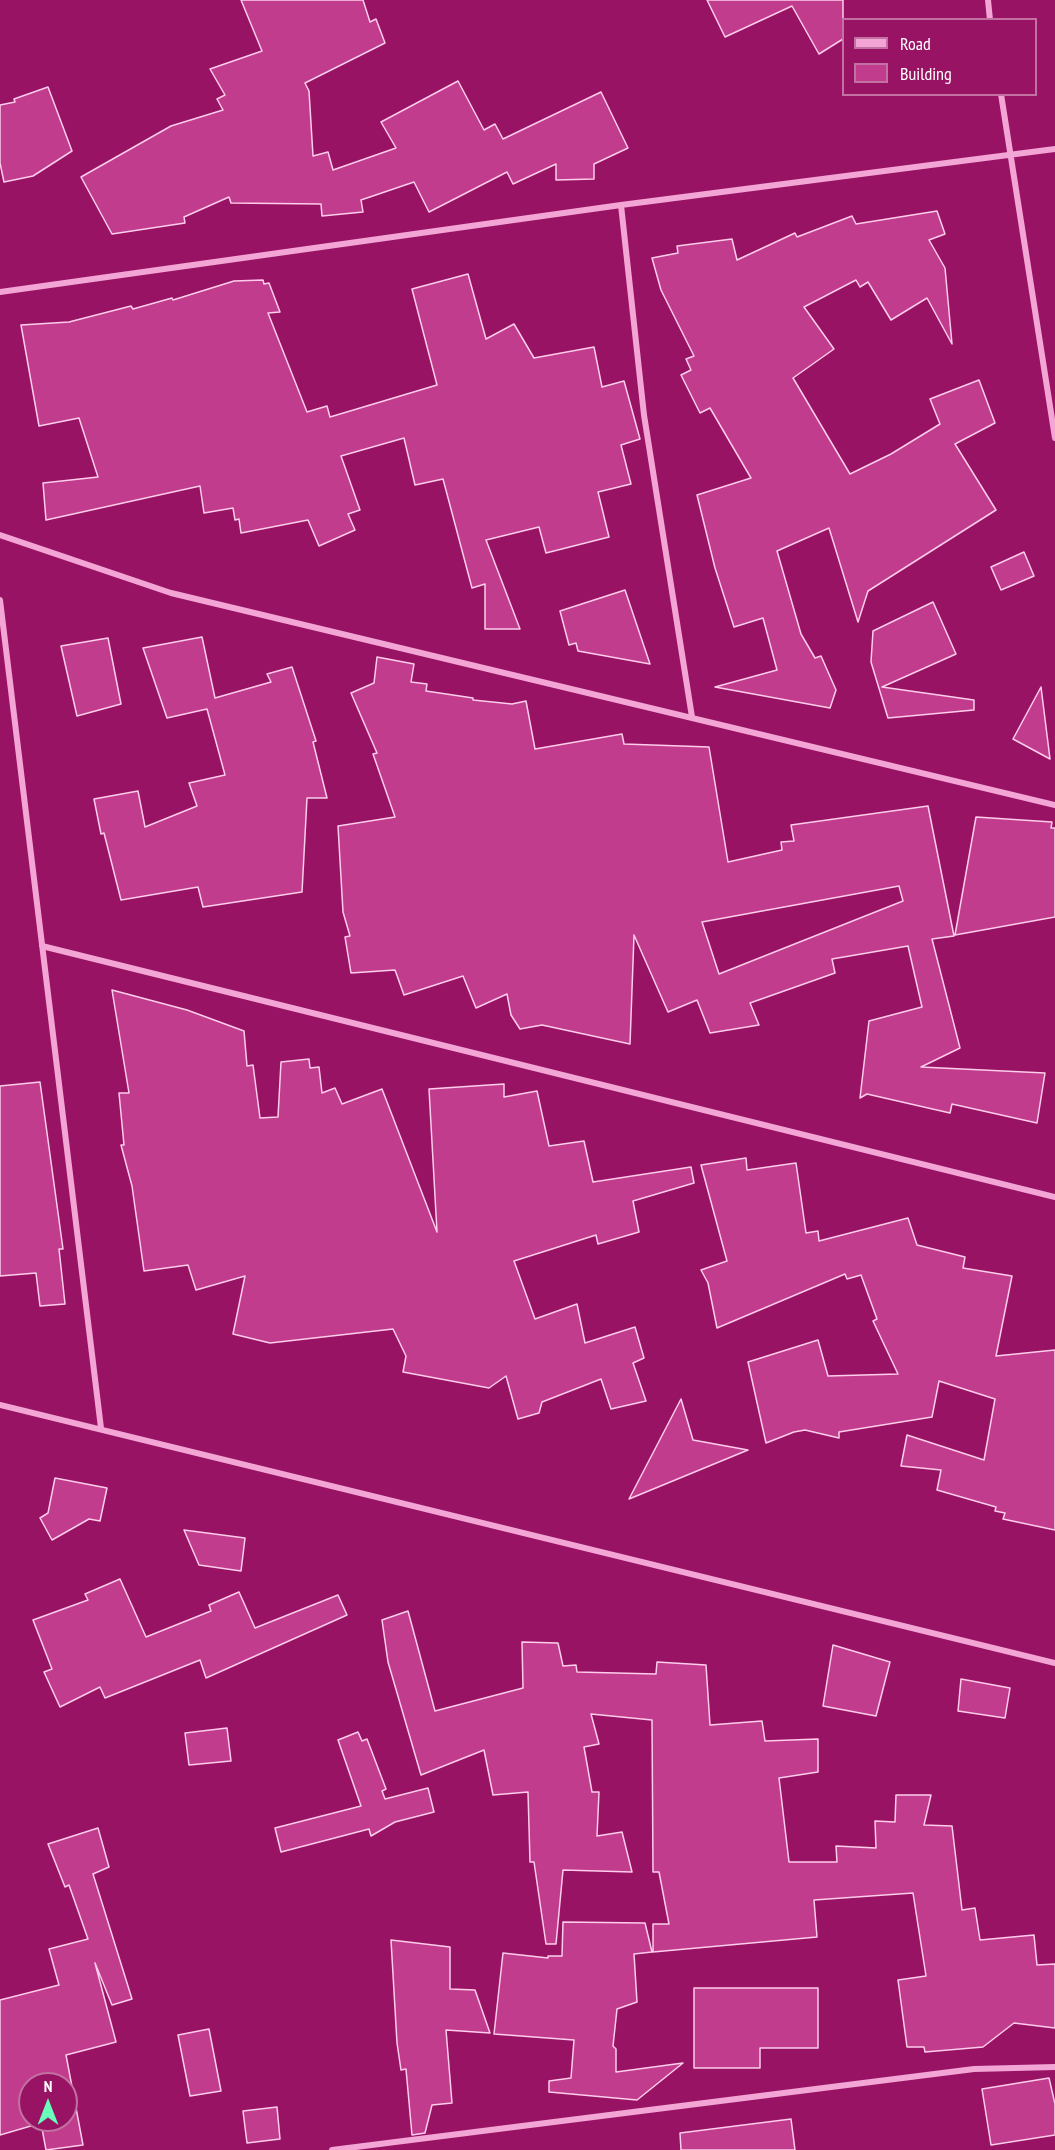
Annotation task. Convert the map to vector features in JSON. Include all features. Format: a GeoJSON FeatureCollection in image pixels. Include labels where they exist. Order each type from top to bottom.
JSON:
{"type":"FeatureCollection","features":[{"type":"Feature","properties":{"kind":"street"},"geometry":{"type":"LineString","coordinates":[[988,0],[990,18]]}},
{"type":"Feature","properties":{"kind":"street"},"geometry":{"type":"LineString","coordinates":[[1001,96],[1055,438]]}},
{"type":"Feature","properties":{"kind":"street"},"geometry":{"type":"LineString","coordinates":[[0,292],[621,205],[1055,149]]}},
{"type":"Feature","properties":{"kind":"street"},"geometry":{"type":"LineString","coordinates":[[621,205],[644,415],[692,717]]}},
{"type":"Feature","properties":{"kind":"street"},"geometry":{"type":"LineString","coordinates":[[0,535],[171,593],[1055,805]]}},
{"type":"Feature","properties":{"kind":"street"},"geometry":{"type":"LineString","coordinates":[[0,600],[3,647],[101,1428]]}},
{"type":"Feature","properties":{"kind":"street"},"geometry":{"type":"LineString","coordinates":[[42,946],[1055,1197]]}},
{"type":"Feature","properties":{"kind":"street"},"geometry":{"type":"LineString","coordinates":[[0,1404],[1055,1664]]}},
{"type":"Feature","properties":{"kind":"street"},"geometry":{"type":"LineString","coordinates":[[332,2150],[974,2069],[1055,2067]]}},
{"type":"Feature","properties":{"kind":"building"},"geometry":{"type":"Polygon","coordinates":[[[241,0],[363,0],[370,22],[376,19],[385,43],[305,83],[309,91],[313,156],[328,152],[333,170],[396,148],[381,122],[458,81],[484,130],[495,124],[503,139],[601,92],[628,148],[594,164],[594,179],[556,180],[556,164],[513,184],[507,172],[429,212],[414,182],[361,200],[363,212],[322,216],[321,204],[231,203],[229,197],[184,217],[185,223],[112,234],[81,177],[171,126],[223,110],[217,99],[225,95],[210,69],[262,51],[241,0]]]}},
{"type":"Feature","properties":{"kind":"building"},"geometry":{"type":"Polygon","coordinates":[[[707,0],[843,0],[842,40],[819,54],[792,6],[725,37],[707,0]]]}},
{"type":"Feature","properties":{"kind":"building"},"geometry":{"type":"Polygon","coordinates":[[[48,87],[72,151],[33,176],[4,182],[0,163],[0,105],[15,102],[14,99],[48,87]]]}},
{"type":"Feature","properties":{"kind":"building"},"geometry":{"type":"Polygon","coordinates":[[[937,211],[945,234],[929,240],[945,268],[952,344],[927,298],[891,320],[868,282],[860,287],[856,280],[804,307],[834,349],[793,378],[850,474],[891,454],[940,424],[930,399],[979,380],[995,423],[955,444],[996,510],[868,591],[858,622],[829,528],[777,551],[801,634],[815,658],[821,656],[836,690],[830,708],[715,687],[777,670],[763,618],[734,627],[715,568],[697,495],[751,478],[710,408],[700,413],[681,375],[691,370],[686,359],[694,356],[661,290],[652,258],[678,253],[677,246],[732,239],[737,260],[795,233],[797,237],[852,216],[856,224],[937,211]]]}},
{"type":"Feature","properties":{"kind":"building"},"geometry":{"type":"Polygon","coordinates":[[[468,274],[486,339],[514,324],[534,358],[594,347],[602,387],[624,381],[640,439],[621,445],[631,484],[598,492],[609,537],[546,553],[539,527],[486,540],[520,629],[485,629],[485,584],[472,588],[443,479],[415,485],[404,438],[341,456],[360,510],[348,514],[355,530],[319,546],[308,520],[241,533],[239,519],[235,520],[233,508],[204,513],[200,486],[46,520],[43,483],[98,477],[79,418],[39,426],[21,325],[69,322],[131,306],[133,309],[172,298],[173,300],[234,281],[263,280],[264,284],[269,283],[280,312],[268,313],[307,412],[327,406],[330,417],[437,385],[412,289],[468,274]]]}},
{"type":"Feature","properties":{"kind":"building"},"geometry":{"type":"Polygon","coordinates":[[[1024,552],[1034,576],[1001,590],[991,567],[1024,552]]]}},
{"type":"Feature","properties":{"kind":"building"},"geometry":{"type":"Polygon","coordinates":[[[625,590],[650,664],[578,651],[576,643],[569,645],[560,611],[625,590]]]}},
{"type":"Feature","properties":{"kind":"building"},"geometry":{"type":"Polygon","coordinates":[[[933,602],[956,654],[882,687],[974,700],[974,710],[888,718],[871,662],[873,631],[933,602]]]}},
{"type":"Feature","properties":{"kind":"building"},"geometry":{"type":"Polygon","coordinates":[[[202,637],[215,698],[271,682],[267,674],[292,667],[316,741],[313,742],[327,798],[307,798],[302,892],[203,907],[198,887],[121,900],[104,833],[101,834],[94,799],[138,791],[145,827],[197,806],[189,783],[225,775],[207,709],[167,718],[143,648],[202,637]]]}},
{"type":"Feature","properties":{"kind":"building"},"geometry":{"type":"Polygon","coordinates":[[[108,638],[121,704],[77,716],[61,646],[108,638]]]}},
{"type":"Feature","properties":{"kind":"building"},"geometry":{"type":"Polygon","coordinates":[[[377,657],[414,664],[411,682],[427,684],[426,691],[473,698],[473,700],[512,704],[526,701],[535,749],[622,734],[624,744],[709,747],[728,862],[782,850],[781,842],[794,841],[791,825],[928,806],[954,936],[932,939],[960,1048],[921,1067],[1045,1073],[1037,1123],[952,1104],[950,1113],[867,1094],[860,1098],[869,1021],[922,1007],[908,946],[832,959],[835,973],[750,1003],[759,1025],[710,1033],[697,1000],[668,1012],[634,935],[630,1044],[542,1025],[520,1029],[511,1015],[507,994],[476,1008],[463,976],[404,995],[395,970],[351,973],[345,937],[350,936],[343,912],[338,826],[395,817],[373,754],[377,753],[351,693],[374,683],[377,657]],[[899,886],[702,922],[719,974],[903,901],[899,886]]]}},
{"type":"Feature","properties":{"kind":"building"},"geometry":{"type":"Polygon","coordinates":[[[1041,687],[1050,759],[1013,739],[1041,687]]]}},
{"type":"Feature","properties":{"kind":"building"},"geometry":{"type":"Polygon","coordinates":[[[976,817],[1052,822],[1051,828],[1055,828],[1055,917],[955,935],[976,817]]]}},
{"type":"Feature","properties":{"kind":"building"},"geometry":{"type":"Polygon","coordinates":[[[112,990],[187,1010],[244,1031],[247,1066],[253,1065],[260,1118],[278,1117],[281,1062],[309,1059],[310,1068],[319,1067],[322,1093],[335,1088],[342,1104],[382,1089],[437,1232],[429,1089],[504,1084],[504,1097],[537,1091],[549,1146],[584,1141],[593,1182],[691,1167],[694,1183],[633,1201],[639,1232],[598,1244],[596,1235],[514,1261],[535,1319],[577,1304],[585,1343],[635,1327],[644,1358],[633,1363],[646,1401],[611,1409],[601,1379],[542,1402],[539,1413],[518,1419],[506,1376],[489,1388],[403,1372],[406,1356],[393,1329],[270,1343],[233,1334],[245,1276],[196,1290],[188,1265],[144,1271],[132,1186],[121,1145],[124,1145],[119,1093],[129,1093],[112,990]]]}},
{"type":"Feature","properties":{"kind":"building"},"geometry":{"type":"Polygon","coordinates":[[[40,1082],[63,1249],[59,1249],[65,1304],[40,1306],[36,1273],[0,1276],[0,1086],[40,1082]]]}},
{"type":"Feature","properties":{"kind":"building"},"geometry":{"type":"Polygon","coordinates":[[[746,1158],[747,1170],[796,1163],[806,1233],[818,1231],[819,1241],[908,1218],[917,1245],[965,1257],[963,1268],[1012,1276],[996,1356],[1055,1350],[1055,1530],[1003,1519],[1005,1513],[995,1511],[996,1507],[937,1490],[941,1470],[901,1466],[907,1435],[984,1460],[995,1399],[939,1381],[932,1417],[839,1432],[839,1438],[805,1430],[766,1443],[748,1362],[818,1340],[828,1376],[898,1374],[873,1321],[877,1319],[861,1275],[847,1279],[845,1274],[717,1328],[708,1283],[701,1270],[727,1261],[701,1165],[746,1158]]]}},
{"type":"Feature","properties":{"kind":"building"},"geometry":{"type":"Polygon","coordinates":[[[681,1399],[693,1440],[748,1450],[629,1499],[681,1399]]]}},
{"type":"Feature","properties":{"kind":"building"},"geometry":{"type":"Polygon","coordinates":[[[55,1478],[107,1488],[100,1521],[89,1519],[52,1540],[40,1518],[48,1513],[55,1478]]]}},
{"type":"Feature","properties":{"kind":"building"},"geometry":{"type":"Polygon","coordinates":[[[184,1530],[245,1538],[241,1571],[199,1565],[184,1530]]]}},
{"type":"Feature","properties":{"kind":"building"},"geometry":{"type":"Polygon","coordinates":[[[120,1579],[146,1637],[211,1611],[209,1605],[239,1592],[255,1628],[338,1595],[347,1615],[206,1678],[200,1660],[105,1698],[100,1687],[60,1707],[44,1672],[52,1669],[33,1620],[88,1600],[85,1594],[120,1579]]]}},
{"type":"Feature","properties":{"kind":"building"},"geometry":{"type":"Polygon","coordinates":[[[408,1611],[435,1711],[523,1688],[522,1642],[558,1643],[563,1666],[576,1665],[577,1672],[656,1674],[657,1662],[706,1665],[710,1725],[762,1721],[765,1741],[818,1739],[818,1772],[779,1778],[789,1862],[837,1862],[836,1846],[876,1848],[875,1821],[895,1822],[896,1795],[931,1795],[924,1825],[952,1826],[962,1910],[975,1908],[980,1940],[1034,1935],[1037,1965],[1055,1964],[1055,2028],[1014,2023],[983,2047],[925,2052],[924,2047],[907,2047],[898,1980],[926,1976],[913,1893],[814,1900],[817,1937],[653,1952],[653,1924],[669,1924],[659,1872],[653,1872],[652,1720],[591,1714],[599,1744],[584,1747],[592,1792],[599,1792],[597,1836],[622,1832],[632,1872],[563,1870],[556,1944],[546,1944],[534,1862],[530,1862],[528,1792],[493,1795],[484,1750],[421,1775],[388,1662],[382,1620],[408,1611]]]}},
{"type":"Feature","properties":{"kind":"building"},"geometry":{"type":"Polygon","coordinates":[[[833,1645],[890,1662],[876,1716],[823,1706],[833,1645]]]}},
{"type":"Feature","properties":{"kind":"building"},"geometry":{"type":"Polygon","coordinates":[[[961,1679],[1010,1688],[1005,1718],[958,1711],[961,1679]]]}},
{"type":"Feature","properties":{"kind":"building"},"geometry":{"type":"Polygon","coordinates":[[[227,1728],[231,1761],[189,1765],[185,1733],[227,1728]]]}},
{"type":"Feature","properties":{"kind":"building"},"geometry":{"type":"Polygon","coordinates":[[[358,1732],[362,1741],[367,1739],[386,1789],[382,1791],[385,1799],[428,1788],[434,1812],[395,1822],[371,1836],[369,1829],[281,1852],[275,1828],[361,1806],[338,1740],[358,1732]]]}},
{"type":"Feature","properties":{"kind":"building"},"geometry":{"type":"Polygon","coordinates":[[[98,1828],[109,1867],[93,1874],[132,1999],[112,2005],[95,1963],[116,2042],[66,2055],[69,2072],[18,2072],[18,2130],[0,2135],[0,2000],[59,1985],[49,1949],[88,1939],[69,1885],[65,1887],[48,1844],[98,1828]]]}},
{"type":"Feature","properties":{"kind":"building"},"geometry":{"type":"Polygon","coordinates":[[[563,1922],[645,1923],[652,1952],[634,1954],[637,2002],[617,2009],[613,2046],[616,2049],[616,2072],[683,2063],[637,2100],[549,2092],[549,2081],[571,2078],[574,2040],[494,2034],[503,1953],[548,1958],[548,1956],[562,1956],[563,1922]]]}},
{"type":"Feature","properties":{"kind":"building"},"geometry":{"type":"Polygon","coordinates":[[[391,1940],[450,1947],[450,1989],[475,1990],[490,2033],[446,2030],[452,2103],[432,2105],[425,2133],[412,2135],[406,2069],[401,2070],[397,2043],[391,1940]]]}},
{"type":"Feature","properties":{"kind":"building"},"geometry":{"type":"Polygon","coordinates":[[[694,1988],[818,1988],[818,2048],[760,2048],[760,2068],[694,2068],[694,1988]]]}},
{"type":"Feature","properties":{"kind":"building"},"geometry":{"type":"Polygon","coordinates":[[[209,2029],[221,2091],[190,2096],[178,2035],[209,2029]]]}},
{"type":"Feature","properties":{"kind":"building"},"geometry":{"type":"Polygon","coordinates":[[[1049,2078],[1055,2104],[1055,2135],[991,2145],[982,2089],[1049,2078]]]}},
{"type":"Feature","properties":{"kind":"building"},"geometry":{"type":"Polygon","coordinates":[[[277,2107],[280,2139],[247,2143],[243,2111],[277,2107]]]}},
{"type":"Feature","properties":{"kind":"building"},"geometry":{"type":"Polygon","coordinates":[[[78,2119],[83,2145],[46,2150],[43,2132],[78,2132],[78,2119]]]}},
{"type":"Feature","properties":{"kind":"building"},"geometry":{"type":"Polygon","coordinates":[[[791,2119],[795,2150],[681,2150],[680,2133],[791,2119]]]}}]}
